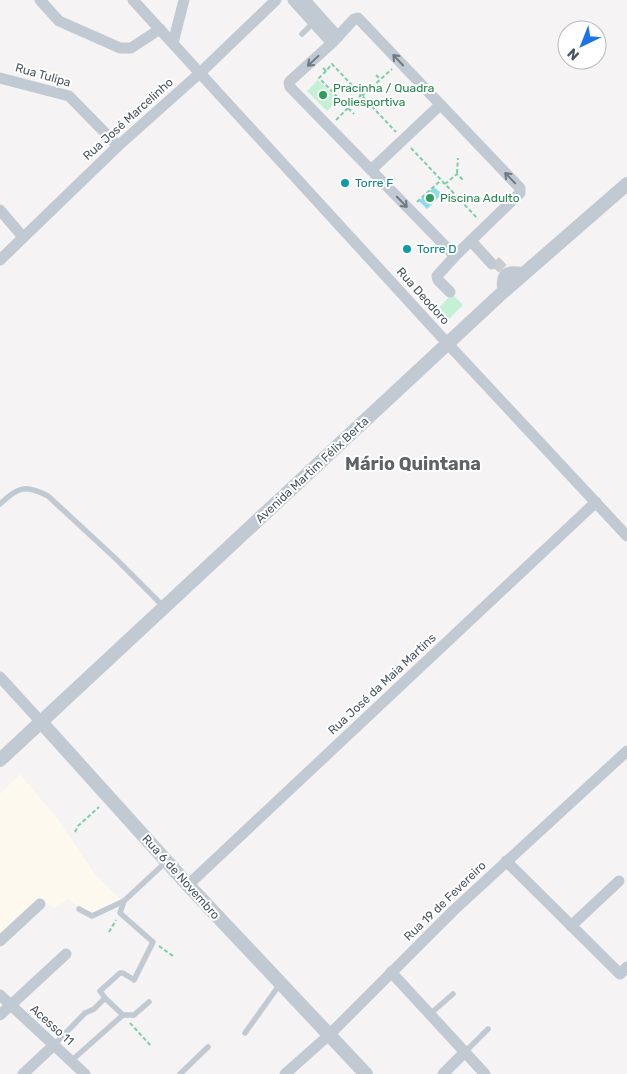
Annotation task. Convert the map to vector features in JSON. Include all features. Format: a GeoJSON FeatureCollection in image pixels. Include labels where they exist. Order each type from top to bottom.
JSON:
{"type":"FeatureCollection","features":[{"type":"Feature","properties":{"kind":"street"},"geometry":{"type":"LineString","coordinates":[[40,0],[60,21],[120,48],[131,48],[160,29]]}},
{"type":"Feature","properties":{"kind":"street","name":"Rua Deodoro"},"geometry":{"type":"LineString","coordinates":[[133,0],[201,72],[448,344],[627,536]]}},
{"type":"Feature","properties":{"kind":"street"},"geometry":{"type":"LineString","coordinates":[[173,43],[184,0]]}},
{"type":"Feature","properties":{"kind":"street","name":"Rua José Marcelinho"},"geometry":{"type":"LineString","coordinates":[[0,260],[118,146],[201,72],[276,0]]}},
{"type":"Feature","properties":{"kind":"street"},"geometry":{"type":"LineString","coordinates":[[293,0],[335,40]]}},
{"type":"Feature","properties":{"kind":"street"},"geometry":{"type":"LineString","coordinates":[[304,0],[316,20]]}},
{"type":"Feature","properties":{"kind":"street"},"geometry":{"type":"LineString","coordinates":[[450,292],[438,280],[437,276],[520,191],[358,18],[354,19],[289,84],[455,256]]}},
{"type":"Feature","properties":{"kind":"street","name":"Rua Tulipa"},"geometry":{"type":"LineString","coordinates":[[0,78],[69,96],[118,146]]}},
{"type":"Feature","properties":{"kind":"street"},"geometry":{"type":"LineString","coordinates":[[371,170],[440,105]]}},
{"type":"Feature","properties":{"kind":"street","name":"Avenida Martim Félix Berta"},"geometry":{"type":"LineString","coordinates":[[0,760],[503,292],[627,184]]}},
{"type":"Feature","properties":{"kind":"street"},"geometry":{"type":"LineString","coordinates":[[0,210],[23,237]]}},
{"type":"Feature","properties":{"kind":"street"},"geometry":{"type":"LineString","coordinates":[[472,240],[500,269],[503,292]]}},
{"type":"Feature","properties":{"kind":"street"},"geometry":{"type":"LineString","coordinates":[[500,269],[524,273]]}},
{"type":"Feature","properties":{"kind":"street","name":"Rua José da Maia Martins"},"geometry":{"type":"LineString","coordinates":[[188,885],[596,502]]}},
{"type":"Feature","properties":{"kind":"street","name":"Rua 6 de Novembro"},"geometry":{"type":"LineString","coordinates":[[0,677],[188,885],[366,1074]]}},
{"type":"Feature","properties":{"kind":"street","name":"Rua 19 de Fevereiro"},"geometry":{"type":"LineString","coordinates":[[285,1074],[328,1035],[454,910],[627,751]]}},
{"type":"Feature","properties":{"kind":"street"},"geometry":{"type":"LineString","coordinates":[[506,861],[571,926],[623,971]]}},
{"type":"Feature","properties":{"kind":"street"},"geometry":{"type":"LineString","coordinates":[[571,926],[619,881]]}},
{"type":"Feature","properties":{"kind":"street"},"geometry":{"type":"LineString","coordinates":[[0,941],[40,904]]}},
{"type":"Feature","properties":{"kind":"street"},"geometry":{"type":"LineString","coordinates":[[0,1015],[66,954]]}},
{"type":"Feature","properties":{"kind":"street"},"geometry":{"type":"LineString","coordinates":[[391,972],[485,1074]]}},
{"type":"Feature","properties":{"kind":"street","name":"Acesso 11"},"geometry":{"type":"LineString","coordinates":[[0,995],[85,1074]]}},
{"type":"Feature","properties":{"kind":"street"},"geometry":{"type":"LineString","coordinates":[[23,1074],[54,1045]]}},
{"type":"Feature","properties":{"kind":"street"},"geometry":{"type":"LineString","coordinates":[[442,1074],[465,1052]]}},
{"type":"Feature","properties":{"kind":"lane"},"geometry":{"type":"LineString","coordinates":[[302,34],[316,20]]}},
{"type":"Feature","properties":{"kind":"lane"},"geometry":{"type":"LineString","coordinates":[[0,504],[10,494],[23,487],[35,489],[48,496],[115,558],[164,607]]}},
{"type":"Feature","properties":{"kind":"lane"},"geometry":{"type":"LineString","coordinates":[[80,909],[92,916],[124,902],[167,861]]}},
{"type":"Feature","properties":{"kind":"lane"},"geometry":{"type":"LineString","coordinates":[[123,1015],[100,991],[114,977],[123,973],[134,980],[153,942],[120,913],[124,902]]}},
{"type":"Feature","properties":{"kind":"lane"},"geometry":{"type":"LineString","coordinates":[[245,1033],[280,984]]}},
{"type":"Feature","properties":{"kind":"lane"},"geometry":{"type":"LineString","coordinates":[[430,1014],[453,994]]}},
{"type":"Feature","properties":{"kind":"lane"},"geometry":{"type":"LineString","coordinates":[[54,1045],[85,1013],[94,1009],[105,998]]}},
{"type":"Feature","properties":{"kind":"lane"},"geometry":{"type":"LineString","coordinates":[[71,1061],[123,1015],[134,1015],[149,1002]]}},
{"type":"Feature","properties":{"kind":"lane"},"geometry":{"type":"LineString","coordinates":[[465,1052],[488,1029]]}},
{"type":"Feature","properties":{"kind":"lane"},"geometry":{"type":"LineString","coordinates":[[180,1074],[208,1047]]}},
{"type":"Feature","properties":{"kind":"path"},"geometry":{"type":"LineString","coordinates":[[329,127],[388,70],[402,64]]}},
{"type":"Feature","properties":{"kind":"path"},"geometry":{"type":"LineString","coordinates":[[326,71],[319,78],[354,114]]}},
{"type":"Feature","properties":{"kind":"path"},"geometry":{"type":"LineString","coordinates":[[376,75],[380,79]]}},
{"type":"Feature","properties":{"kind":"path"},"geometry":{"type":"LineString","coordinates":[[445,184],[457,174],[458,158]]}},
{"type":"Feature","properties":{"kind":"path"},"geometry":{"type":"LineString","coordinates":[[457,174],[463,180]]}},
{"type":"Feature","properties":{"kind":"path"},"geometry":{"type":"LineString","coordinates":[[405,205],[419,201],[441,180]]}},
{"type":"Feature","properties":{"kind":"path"},"geometry":{"type":"LineString","coordinates":[[75,832],[78,826],[110,798]]}},
{"type":"Feature","properties":{"kind":"path"},"geometry":{"type":"LineString","coordinates":[[108,932],[120,913]]}},
{"type":"Feature","properties":{"kind":"path"},"geometry":{"type":"LineString","coordinates":[[153,942],[173,956]]}},
{"type":"Feature","properties":{"kind":"path"},"geometry":{"type":"LineString","coordinates":[[123,1015],[152,1047]]}},
{"type":"Feature","properties":{"kind":"shaded area"},"geometry":{"type":"Polygon","coordinates":[[[20,774],[58,819],[95,874],[121,900],[92,916],[68,899],[55,908],[37,900],[0,935],[0,794],[20,774]]]}},
{"type":"Feature","properties":{"kind":"green space","name":"Pracinha / Quadra Poliesportiva"},"geometry":{"type":"Polygon","coordinates":[[[318,80],[338,100],[327,111],[307,91],[318,80]]]}},
{"type":"Feature","properties":{"kind":"green space"},"geometry":{"type":"Polygon","coordinates":[[[452,294],[463,305],[447,321],[437,310],[452,294]]]}},
{"type":"Feature","properties":{"kind":"water","name":"Piscina Adulto"},"geometry":{"type":"Polygon","coordinates":[[[434,187],[442,194],[427,209],[419,201],[434,187]]]}},
{"type":"Feature","properties":{"kind":"tunnel"},"geometry":{"type":"LineString","coordinates":[[495,261],[504,270]]}},
{"type":"Feature","properties":{"kind":"place","name":"Pracinha / Quadra Poliesportiva"},"geometry":{"type":"Point","coordinates":[323,95]}},
{"type":"Feature","properties":{"kind":"place","name":"Torre F"},"geometry":{"type":"Point","coordinates":[345,183]}},
{"type":"Feature","properties":{"kind":"place","name":"Piscina Adulto"},"geometry":{"type":"Point","coordinates":[430,198]}},
{"type":"Feature","properties":{"kind":"place","name":"Torre D"},"geometry":{"type":"Point","coordinates":[407,249]}},
{"type":"Feature","properties":{"kind":"district","name":"Mário Quintana"},"geometry":{"type":"Point","coordinates":[413,464]}}]}
